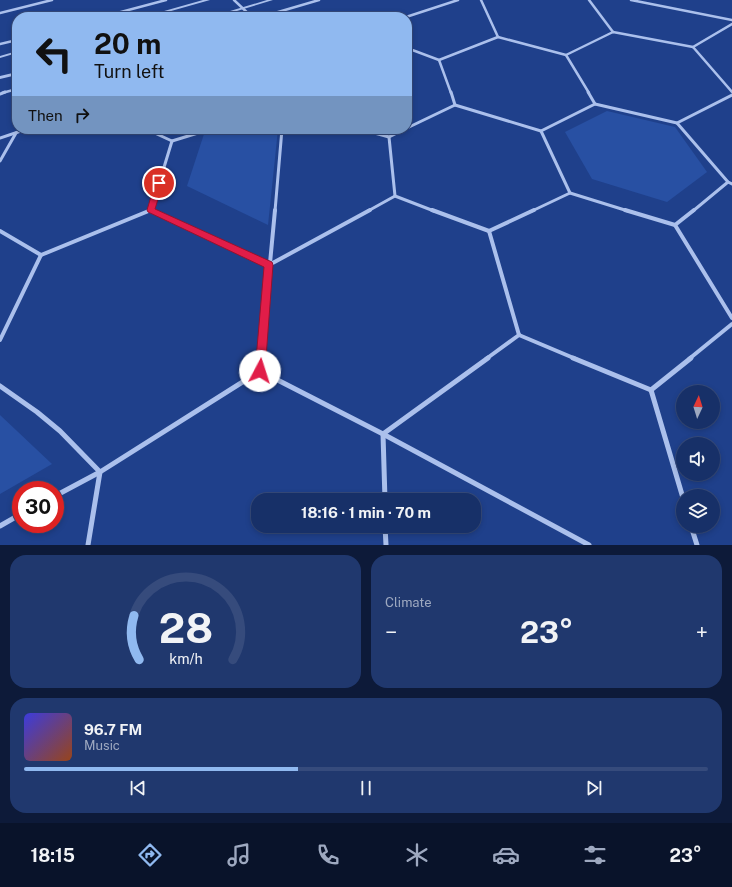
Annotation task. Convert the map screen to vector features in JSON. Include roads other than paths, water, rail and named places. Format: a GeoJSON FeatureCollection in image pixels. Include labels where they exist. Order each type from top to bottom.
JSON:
{"type":"FeatureCollection","features":[{"type":"Feature","properties":{"kind":"street"},"geometry":{"type":"LineString","coordinates":[[0,14],[52,0]]}},
{"type":"Feature","properties":{"kind":"street"},"geometry":{"type":"LineString","coordinates":[[121,12],[166,0]]}},
{"type":"Feature","properties":{"kind":"street"},"geometry":{"type":"LineString","coordinates":[[164,12],[208,0]]}},
{"type":"Feature","properties":{"kind":"street"},"geometry":{"type":"LineString","coordinates":[[234,0],[247,12]]}},
{"type":"Feature","properties":{"kind":"street"},"geometry":{"type":"LineString","coordinates":[[229,12],[271,0]]}},
{"type":"Feature","properties":{"kind":"street"},"geometry":{"type":"LineString","coordinates":[[278,12],[319,0]]}},
{"type":"Feature","properties":{"kind":"street"},"geometry":{"type":"LineString","coordinates":[[412,15],[458,0]]}},
{"type":"Feature","properties":{"kind":"street"},"geometry":{"type":"LineString","coordinates":[[481,0],[498,37]]}},
{"type":"Feature","properties":{"kind":"street"},"geometry":{"type":"LineString","coordinates":[[589,0],[613,32]]}},
{"type":"Feature","properties":{"kind":"street"},"geometry":{"type":"LineString","coordinates":[[631,0],[732,20]]}},
{"type":"Feature","properties":{"kind":"street"},"geometry":{"type":"LineString","coordinates":[[693,47],[732,24]]}},
{"type":"Feature","properties":{"kind":"street"},"geometry":{"type":"LineString","coordinates":[[412,50],[439,60],[498,37],[566,55],[613,32],[693,47],[732,92]]}},
{"type":"Feature","properties":{"kind":"street"},"geometry":{"type":"LineString","coordinates":[[0,44],[12,41]]}},
{"type":"Feature","properties":{"kind":"street"},"geometry":{"type":"LineString","coordinates":[[0,56],[12,53]]}},
{"type":"Feature","properties":{"kind":"street"},"geometry":{"type":"LineString","coordinates":[[566,55],[595,104]]}},
{"type":"Feature","properties":{"kind":"street"},"geometry":{"type":"LineString","coordinates":[[439,60],[455,105]]}},
{"type":"Feature","properties":{"kind":"street"},"geometry":{"type":"LineString","coordinates":[[0,78],[12,74]]}},
{"type":"Feature","properties":{"kind":"street"},"geometry":{"type":"LineString","coordinates":[[0,94],[12,90]]}},
{"type":"Feature","properties":{"kind":"street"},"geometry":{"type":"LineString","coordinates":[[677,123],[732,95]]}},
{"type":"Feature","properties":{"kind":"street"},"geometry":{"type":"LineString","coordinates":[[412,126],[455,105],[541,131],[595,104],[677,123],[730,183],[674,225]]}},
{"type":"Feature","properties":{"kind":"street"},"geometry":{"type":"LineString","coordinates":[[541,131],[570,193]]}},
{"type":"Feature","properties":{"kind":"street"},"geometry":{"type":"LineString","coordinates":[[0,138],[12,134]]}},
{"type":"Feature","properties":{"kind":"street"},"geometry":{"type":"LineString","coordinates":[[0,161],[15,134]]}},
{"type":"Feature","properties":{"kind":"street"},"geometry":{"type":"LineString","coordinates":[[157,134],[172,141],[195,134]]}},
{"type":"Feature","properties":{"kind":"street"},"geometry":{"type":"LineString","coordinates":[[260,371],[282,134]]}},
{"type":"Feature","properties":{"kind":"street"},"geometry":{"type":"LineString","coordinates":[[378,134],[389,137],[395,134]]}},
{"type":"Feature","properties":{"kind":"street"},"geometry":{"type":"LineString","coordinates":[[389,137],[395,196]]}},
{"type":"Feature","properties":{"kind":"street"},"geometry":{"type":"LineString","coordinates":[[151,210],[172,141]]}},
{"type":"Feature","properties":{"kind":"street"},"geometry":{"type":"LineString","coordinates":[[269,265],[395,196],[489,231],[570,193],[674,225],[732,318]]}},
{"type":"Feature","properties":{"kind":"street"},"geometry":{"type":"LineString","coordinates":[[0,340],[41,255],[151,210],[269,265]]}},
{"type":"Feature","properties":{"kind":"street"},"geometry":{"type":"LineString","coordinates":[[0,231],[41,255]]}},
{"type":"Feature","properties":{"kind":"street"},"geometry":{"type":"LineString","coordinates":[[489,231],[520,335]]}},
{"type":"Feature","properties":{"kind":"street"},"geometry":{"type":"LineString","coordinates":[[651,390],[732,324]]}},
{"type":"Feature","properties":{"kind":"street"},"geometry":{"type":"LineString","coordinates":[[520,335],[651,390]]}},
{"type":"Feature","properties":{"kind":"street"},"geometry":{"type":"LineString","coordinates":[[383,434],[520,335]]}},
{"type":"Feature","properties":{"kind":"street"},"geometry":{"type":"LineString","coordinates":[[260,371],[383,434],[589,545]]}},
{"type":"Feature","properties":{"kind":"street"},"geometry":{"type":"LineString","coordinates":[[64,491],[100,472],[260,371]]}},
{"type":"Feature","properties":{"kind":"street"},"geometry":{"type":"LineString","coordinates":[[0,386],[37,412],[60,431],[100,472]]}},
{"type":"Feature","properties":{"kind":"street"},"geometry":{"type":"LineString","coordinates":[[651,390],[680,489]]}},
{"type":"Feature","properties":{"kind":"street"},"geometry":{"type":"LineString","coordinates":[[383,434],[385,493]]}},
{"type":"Feature","properties":{"kind":"street"},"geometry":{"type":"LineString","coordinates":[[88,545],[100,472]]}},
{"type":"Feature","properties":{"kind":"street"},"geometry":{"type":"LineString","coordinates":[[0,526],[12,519]]}},
{"type":"Feature","properties":{"kind":"street"},"geometry":{"type":"LineString","coordinates":[[385,533],[386,545]]}},
{"type":"Feature","properties":{"kind":"street"},"geometry":{"type":"LineString","coordinates":[[693,533],[697,545]]}}]}
